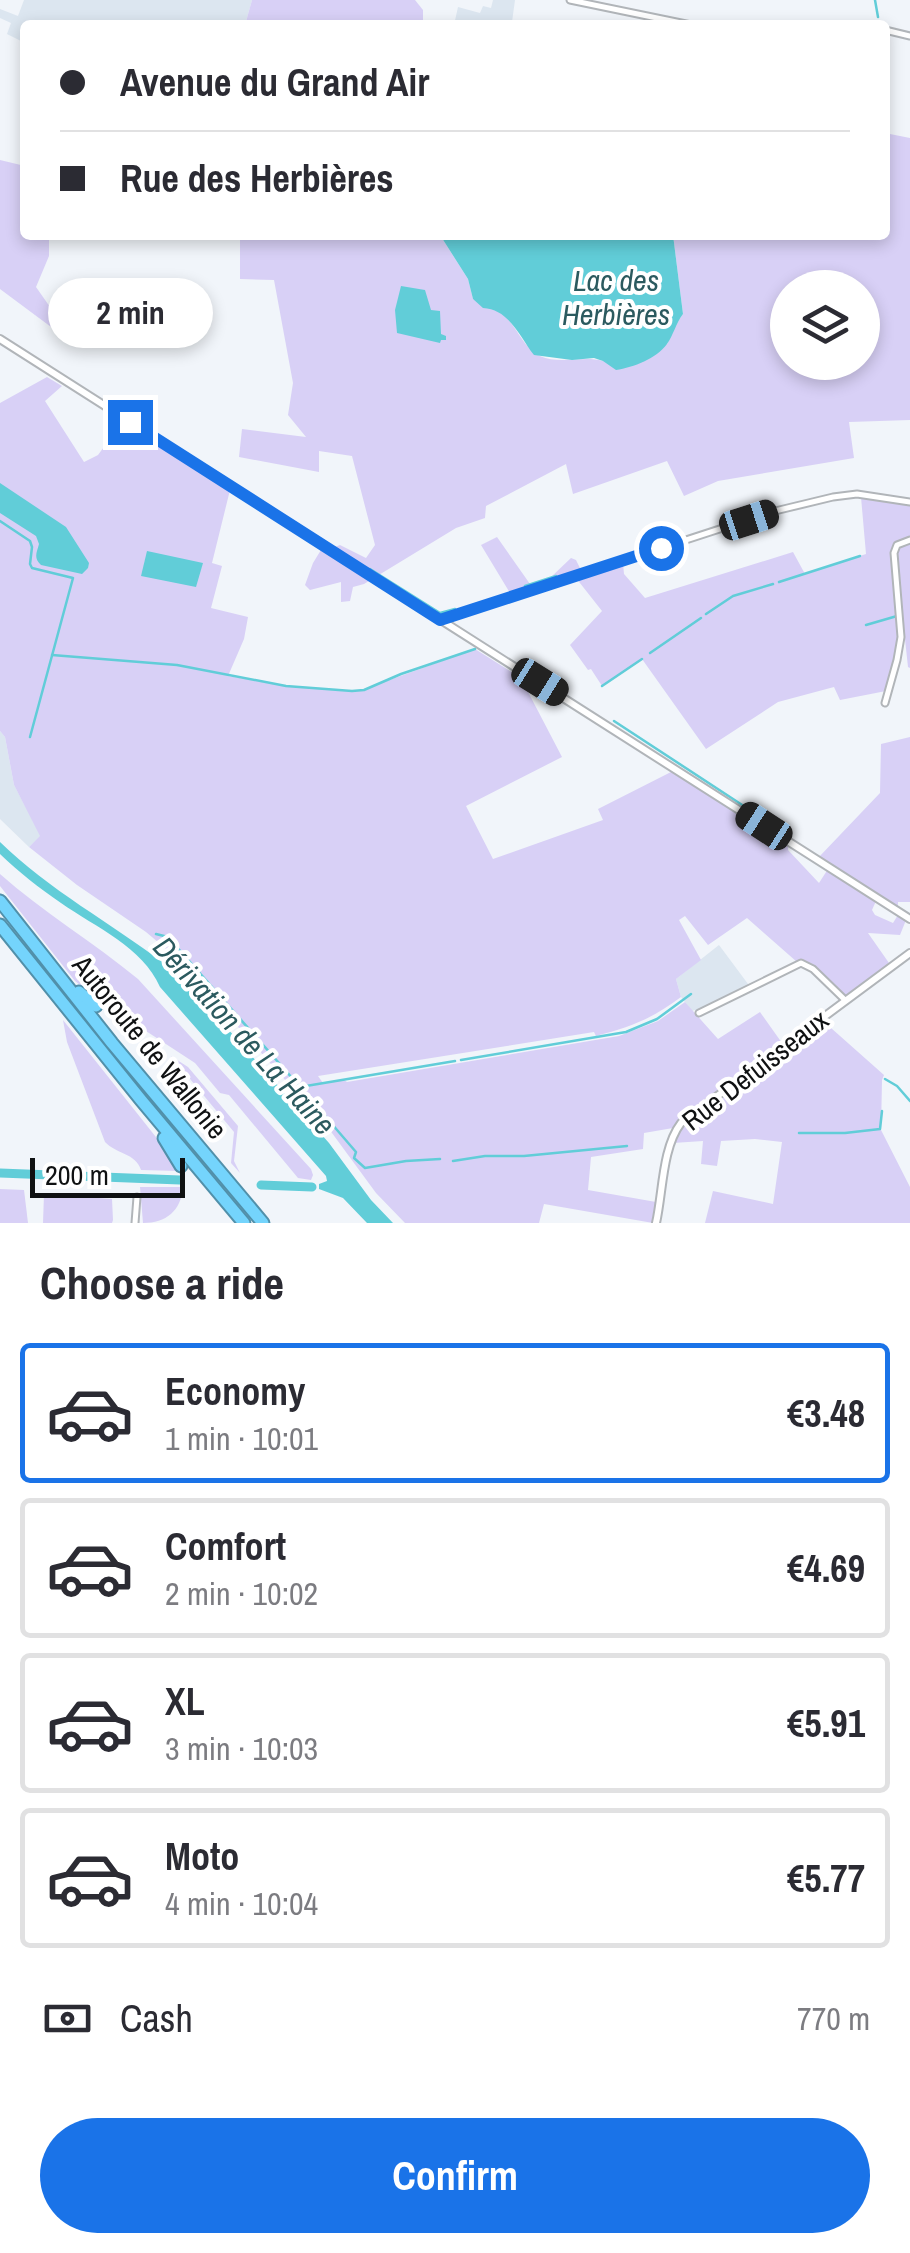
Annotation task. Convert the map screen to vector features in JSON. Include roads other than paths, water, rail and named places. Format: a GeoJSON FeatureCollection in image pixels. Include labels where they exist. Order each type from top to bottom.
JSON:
{"type":"FeatureCollection","features":[{"type":"Feature","properties":{"kind":"highway","name":"Autoroute de Wallonie"},"geometry":{"type":"LineString","coordinates":[[0,901],[133,1069],[263,1223]]}},
{"type":"Feature","properties":{"kind":"highway","name":"Autoroute de Wallonie"},"geometry":{"type":"LineString","coordinates":[[0,924],[244,1223]]}},
{"type":"Feature","properties":{"kind":"highway"},"geometry":{"type":"LineString","coordinates":[[54,969],[96,1006]]}},
{"type":"Feature","properties":{"kind":"highway"},"geometry":{"type":"LineString","coordinates":[[140,1100],[180,1166]]}},
{"type":"Feature","properties":{"kind":"street"},"geometry":{"type":"LineString","coordinates":[[570,0],[666,20]]}},
{"type":"Feature","properties":{"kind":"street"},"geometry":{"type":"LineString","coordinates":[[0,339],[910,919]]}},
{"type":"Feature","properties":{"kind":"street"},"geometry":{"type":"LineString","coordinates":[[440,620],[776,511],[857,494],[910,502]]}},
{"type":"Feature","properties":{"kind":"street"},"geometry":{"type":"LineString","coordinates":[[885,704],[901,637],[894,553],[897,545],[910,540]]}},
{"type":"Feature","properties":{"kind":"street","name":"Rue Defuisseaux"},"geometry":{"type":"LineString","coordinates":[[656,1223],[672,1137],[682,1123],[910,953]]}},
{"type":"Feature","properties":{"kind":"street"},"geometry":{"type":"LineString","coordinates":[[699,1013],[801,963],[813,969],[845,1000]]}},
{"type":"Feature","properties":{"kind":"street"},"geometry":{"type":"LineString","coordinates":[[135,1223],[137,1197]]}},
{"type":"Feature","properties":{"kind":"water","name":"Lac des Herbières"},"geometry":{"type":"Polygon","coordinates":[[[443,240],[674,240],[683,314],[662,349],[651,358],[616,370],[594,358],[572,360],[534,355],[507,319],[473,299],[468,279],[443,240]]]}},
{"type":"Feature","properties":{"kind":"water"},"geometry":{"type":"Polygon","coordinates":[[[401,286],[425,290],[431,310],[440,311],[441,334],[446,340],[440,343],[397,333],[395,310],[401,286]]]}},
{"type":"Feature","properties":{"kind":"water"},"geometry":{"type":"Polygon","coordinates":[[[0,483],[66,527],[89,563],[82,574],[41,565],[36,555],[36,536],[0,513],[0,483]]]}},
{"type":"Feature","properties":{"kind":"water"},"geometry":{"type":"Polygon","coordinates":[[[147,551],[203,563],[196,587],[141,576],[147,551]]]}},
{"type":"Feature","properties":{"kind":"water"},"geometry":{"type":"Polygon","coordinates":[[[0,842],[60,891],[173,967],[329,1143],[393,1223],[367,1223],[343,1198],[319,1189],[319,1184],[327,1181],[326,1176],[160,987],[142,960],[22,873],[0,854],[0,842]]]}},
{"type":"Feature","properties":{"kind":"waterway"},"geometry":{"type":"LineString","coordinates":[[875,0],[878,17]]}},
{"type":"Feature","properties":{"kind":"waterway"},"geometry":{"type":"LineString","coordinates":[[0,521],[30,541],[32,568],[73,578],[30,737]]}},
{"type":"Feature","properties":{"kind":"waterway"},"geometry":{"type":"LineString","coordinates":[[779,582],[860,556]]}},
{"type":"Feature","properties":{"kind":"waterway"},"geometry":{"type":"LineString","coordinates":[[370,569],[440,613],[455,609]]}},
{"type":"Feature","properties":{"kind":"waterway"},"geometry":{"type":"LineString","coordinates":[[525,586],[556,576]]}},
{"type":"Feature","properties":{"kind":"waterway"},"geometry":{"type":"LineString","coordinates":[[706,614],[733,596],[773,584]]}},
{"type":"Feature","properties":{"kind":"waterway"},"geometry":{"type":"LineString","coordinates":[[866,625],[897,616]]}},
{"type":"Feature","properties":{"kind":"waterway"},"geometry":{"type":"LineString","coordinates":[[650,653],[701,618]]}},
{"type":"Feature","properties":{"kind":"waterway"},"geometry":{"type":"LineString","coordinates":[[52,655],[177,665],[286,686],[352,691],[475,649]]}},
{"type":"Feature","properties":{"kind":"waterway"},"geometry":{"type":"LineString","coordinates":[[602,686],[642,659]]}},
{"type":"Feature","properties":{"kind":"waterway"},"geometry":{"type":"LineString","coordinates":[[614,721],[759,816]]}},
{"type":"Feature","properties":{"kind":"waterway","name":"Dérivation de La Haine"},"geometry":{"type":"LineString","coordinates":[[156,934],[168,937],[300,1087],[455,1061]]}},
{"type":"Feature","properties":{"kind":"waterway"},"geometry":{"type":"LineString","coordinates":[[461,1060],[626,1032],[657,1019],[691,994]]}},
{"type":"Feature","properties":{"kind":"waterway"},"geometry":{"type":"LineString","coordinates":[[885,1079],[910,1101]]}},
{"type":"Feature","properties":{"kind":"waterway","name":"Dérivation de La Haine"},"geometry":{"type":"LineString","coordinates":[[300,1087],[365,1168],[440,1159]]}},
{"type":"Feature","properties":{"kind":"waterway"},"geometry":{"type":"LineString","coordinates":[[799,1133],[880,1129],[882,1111]]}},
{"type":"Feature","properties":{"kind":"waterway"},"geometry":{"type":"LineString","coordinates":[[453,1161],[627,1146]]}},
{"type":"Feature","properties":{"kind":"waterway"},"geometry":{"type":"LineString","coordinates":[[0,1173],[180,1180]]}},
{"type":"Feature","properties":{"kind":"waterway"},"geometry":{"type":"LineString","coordinates":[[261,1185],[312,1187]]}}]}
